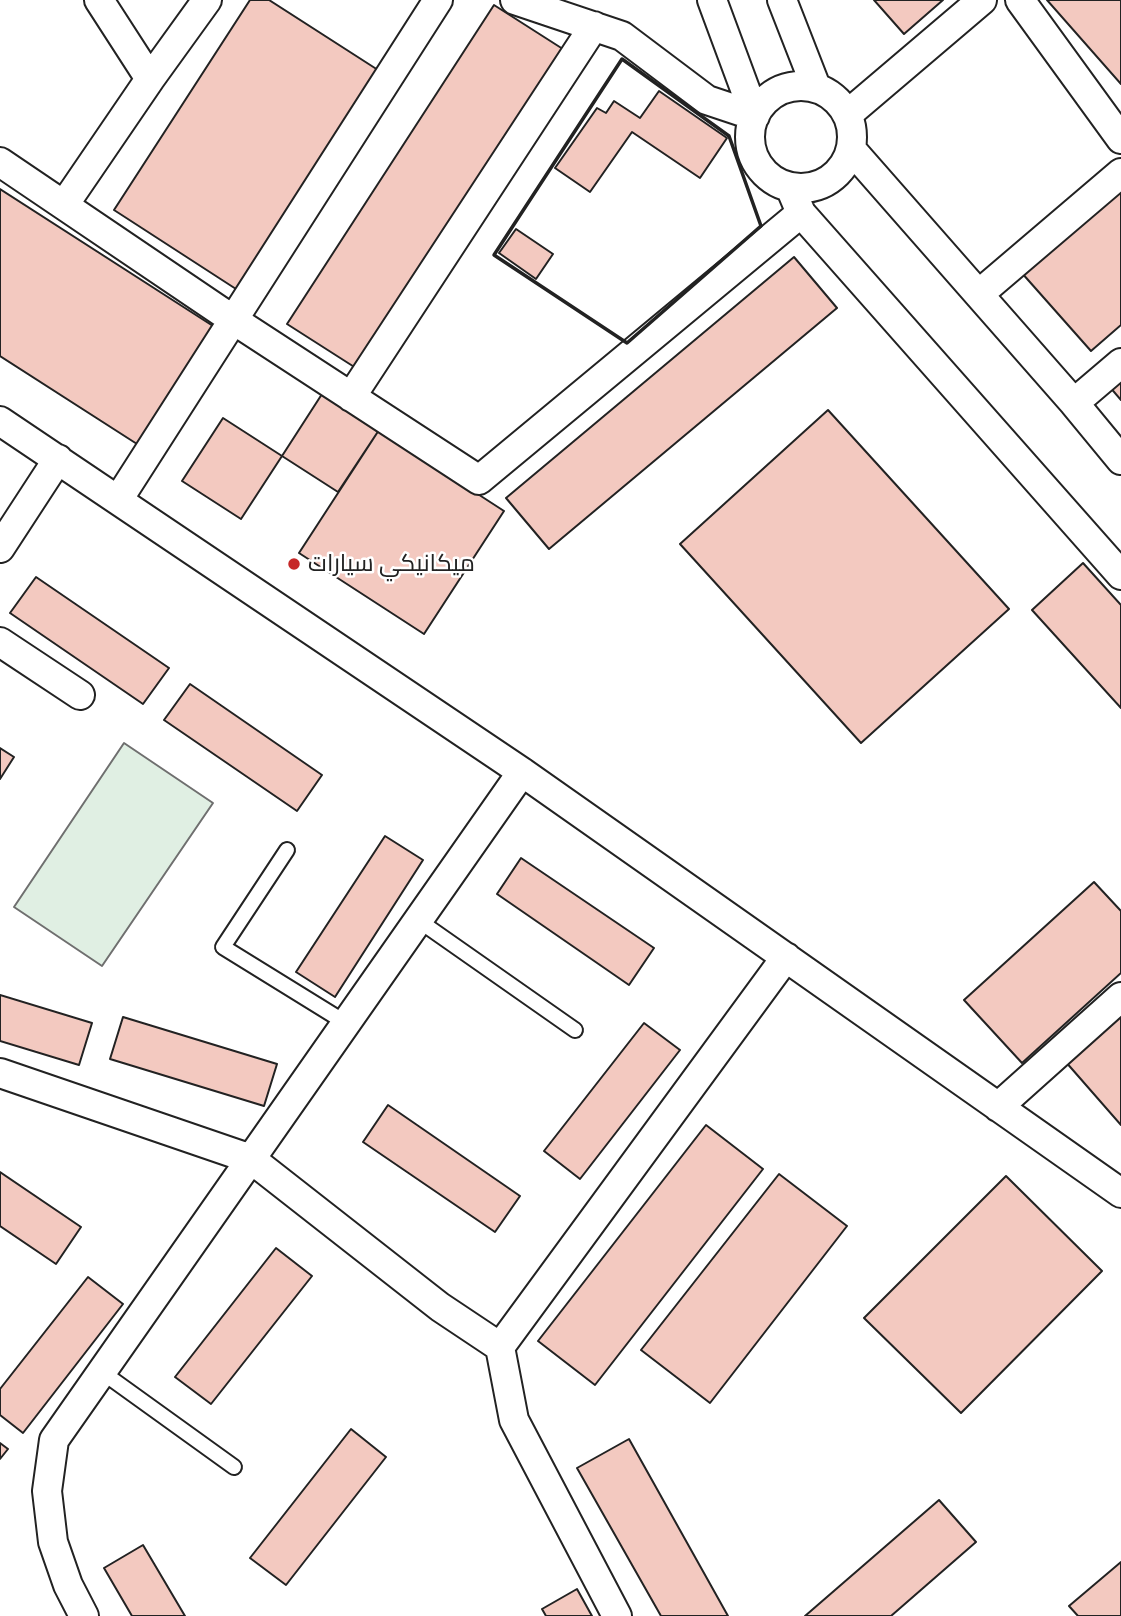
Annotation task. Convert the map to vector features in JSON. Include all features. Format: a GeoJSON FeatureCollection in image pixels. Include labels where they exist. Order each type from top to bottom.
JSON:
{"type":"FeatureCollection","features":[{"type":"Feature","properties":{"kind":"street"},"geometry":{"type":"LineString","coordinates":[[99,0],[150,79]]}},
{"type":"Feature","properties":{"kind":"street"},"geometry":{"type":"LineString","coordinates":[[64,205],[207,0]]}},
{"type":"Feature","properties":{"kind":"street"},"geometry":{"type":"LineString","coordinates":[[118,500],[438,0]]}},
{"type":"Feature","properties":{"kind":"street"},"geometry":{"type":"LineString","coordinates":[[514,0],[622,36],[708,100],[755,116]]}},
{"type":"Feature","properties":{"kind":"street"},"geometry":{"type":"LineString","coordinates":[[712,0],[755,116]]}},
{"type":"Feature","properties":{"kind":"street"},"geometry":{"type":"LineString","coordinates":[[782,0],[816,87]]}},
{"type":"Feature","properties":{"kind":"street"},"geometry":{"type":"LineString","coordinates":[[848,114],[982,0]]}},
{"type":"Feature","properties":{"kind":"street"},"geometry":{"type":"LineString","coordinates":[[1020,0],[1121,139]]}},
{"type":"Feature","properties":{"kind":"street"},"geometry":{"type":"LineString","coordinates":[[351,397],[594,26]]}},
{"type":"Feature","properties":{"kind":"street"},"geometry":{"type":"LineString","coordinates":[[802,85],[816,87],[835,97],[848,114],[852,125],[851,149],[845,164],[835,176],[806,188],[790,187],[764,172],[755,160],[750,130],[762,103],[780,90],[802,85]]}},
{"type":"Feature","properties":{"kind":"street"},"geometry":{"type":"LineString","coordinates":[[851,149],[1121,460]]}},
{"type":"Feature","properties":{"kind":"street"},"geometry":{"type":"LineString","coordinates":[[0,162],[232,319],[479,480],[801,213]]}},
{"type":"Feature","properties":{"kind":"street"},"geometry":{"type":"LineString","coordinates":[[979,295],[1121,173]]}},
{"type":"Feature","properties":{"kind":"street"},"geometry":{"type":"LineString","coordinates":[[790,187],[801,213],[1121,575]]}},
{"type":"Feature","properties":{"kind":"street"},"geometry":{"type":"LineString","coordinates":[[1074,403],[1121,363]]}},
{"type":"Feature","properties":{"kind":"street"},"geometry":{"type":"LineString","coordinates":[[0,421],[522,772],[1121,1193]]}},
{"type":"Feature","properties":{"kind":"street"},"geometry":{"type":"LineString","coordinates":[[0,548],[58,459]]}},
{"type":"Feature","properties":{"kind":"street"},"geometry":{"type":"LineString","coordinates":[[0,642],[80,695]]}},
{"type":"Feature","properties":{"kind":"street"},"geometry":{"type":"LineString","coordinates":[[84,1616],[68,1585],[52,1542],[47,1491],[54,1440],[522,772]]}},
{"type":"Feature","properties":{"kind":"street"},"geometry":{"type":"LineString","coordinates":[[500,1347],[786,957]]}},
{"type":"Feature","properties":{"kind":"street"},"geometry":{"type":"LineString","coordinates":[[998,1107],[1121,997]]}},
{"type":"Feature","properties":{"kind":"street"},"geometry":{"type":"LineString","coordinates":[[0,1073],[251,1159],[440,1307],[500,1347],[514,1420],[617,1616]]}},
{"type":"Feature","properties":{"kind":"lane"},"geometry":{"type":"LineString","coordinates":[[287,850],[223,947],[346,1023]]}},
{"type":"Feature","properties":{"kind":"lane"},"geometry":{"type":"LineString","coordinates":[[418,920],[575,1030]]}},
{"type":"Feature","properties":{"kind":"lane"},"geometry":{"type":"LineString","coordinates":[[102,1372],[234,1467]]}},
{"type":"Feature","properties":{"kind":"green space"},"geometry":{"type":"Polygon","coordinates":[[[124,743],[213,803],[102,966],[14,907],[124,743]]]}},
{"type":"Feature","properties":{"kind":"building"},"geometry":{"type":"Polygon","coordinates":[[[250,0],[269,0],[378,70],[236,289],[114,210],[250,0]]]}},
{"type":"Feature","properties":{"kind":"building"},"geometry":{"type":"Polygon","coordinates":[[[874,0],[943,0],[904,34],[874,0]]]}},
{"type":"Feature","properties":{"kind":"building"},"geometry":{"type":"Polygon","coordinates":[[[1047,0],[1121,0],[1121,84],[1047,0]]]}},
{"type":"Feature","properties":{"kind":"building"},"geometry":{"type":"Polygon","coordinates":[[[494,5],[566,51],[359,370],[287,324],[494,5]]]}},
{"type":"Feature","properties":{"kind":"building"},"geometry":{"type":"Polygon","coordinates":[[[659,91],[727,138],[700,178],[632,132],[590,192],[555,168],[597,108],[606,113],[614,101],[640,118],[659,91]]]}},
{"type":"Feature","properties":{"kind":"building"},"geometry":{"type":"Polygon","coordinates":[[[1121,184],[1121,325],[1091,351],[1021,272],[1121,184]]]}},
{"type":"Feature","properties":{"kind":"building"},"geometry":{"type":"Polygon","coordinates":[[[0,189],[213,326],[137,444],[0,356],[0,189]]]}},
{"type":"Feature","properties":{"kind":"building"},"geometry":{"type":"Polygon","coordinates":[[[516,229],[553,254],[536,279],[499,253],[516,229]]]}},
{"type":"Feature","properties":{"kind":"building"},"geometry":{"type":"Polygon","coordinates":[[[794,257],[837,308],[549,549],[506,498],[794,257]]]}},
{"type":"Feature","properties":{"kind":"building"},"geometry":{"type":"Polygon","coordinates":[[[1121,376],[1121,400],[1109,386],[1121,376]]]}},
{"type":"Feature","properties":{"kind":"building"},"geometry":{"type":"Polygon","coordinates":[[[322,394],[379,430],[338,492],[282,456],[322,394]]]}},
{"type":"Feature","properties":{"kind":"building"},"geometry":{"type":"Polygon","coordinates":[[[828,410],[1009,609],[861,743],[680,544],[828,410]]]}},
{"type":"Feature","properties":{"kind":"building"},"geometry":{"type":"Polygon","coordinates":[[[223,418],[282,456],[241,519],[182,481],[223,418]]]}},
{"type":"Feature","properties":{"kind":"building"},"geometry":{"type":"Polygon","coordinates":[[[379,430],[504,511],[424,634],[299,553],[379,430]]]}},
{"type":"Feature","properties":{"kind":"building"},"geometry":{"type":"Polygon","coordinates":[[[1083,563],[1121,605],[1121,708],[1032,610],[1083,563]]]}},
{"type":"Feature","properties":{"kind":"building"},"geometry":{"type":"Polygon","coordinates":[[[36,577],[169,668],[143,704],[10,613],[36,577]]]}},
{"type":"Feature","properties":{"kind":"building"},"geometry":{"type":"Polygon","coordinates":[[[190,684],[322,775],[297,811],[164,720],[190,684]]]}},
{"type":"Feature","properties":{"kind":"building"},"geometry":{"type":"Polygon","coordinates":[[[0,748],[14,757],[0,779],[0,748]]]}},
{"type":"Feature","properties":{"kind":"building"},"geometry":{"type":"Polygon","coordinates":[[[385,836],[423,860],[335,997],[296,972],[385,836]]]}},
{"type":"Feature","properties":{"kind":"building"},"geometry":{"type":"Polygon","coordinates":[[[521,858],[654,948],[629,985],[497,894],[521,858]]]}},
{"type":"Feature","properties":{"kind":"building"},"geometry":{"type":"Polygon","coordinates":[[[1094,882],[1121,911],[1121,973],[1022,1063],[964,1000],[1094,882]]]}},
{"type":"Feature","properties":{"kind":"building"},"geometry":{"type":"Polygon","coordinates":[[[0,995],[92,1023],[79,1065],[0,1041],[0,995]]]}},
{"type":"Feature","properties":{"kind":"building"},"geometry":{"type":"Polygon","coordinates":[[[1121,1013],[1121,1125],[1065,1061],[1121,1013]]]}},
{"type":"Feature","properties":{"kind":"building"},"geometry":{"type":"Polygon","coordinates":[[[123,1017],[277,1064],[264,1106],[110,1059],[123,1017]]]}},
{"type":"Feature","properties":{"kind":"building"},"geometry":{"type":"Polygon","coordinates":[[[644,1023],[680,1050],[580,1179],[544,1151],[644,1023]]]}},
{"type":"Feature","properties":{"kind":"building"},"geometry":{"type":"Polygon","coordinates":[[[388,1105],[520,1196],[495,1232],[363,1142],[388,1105]]]}},
{"type":"Feature","properties":{"kind":"building"},"geometry":{"type":"Polygon","coordinates":[[[706,1125],[763,1169],[595,1385],[538,1341],[706,1125]]]}},
{"type":"Feature","properties":{"kind":"building"},"geometry":{"type":"Polygon","coordinates":[[[0,1172],[81,1227],[56,1264],[0,1226],[0,1172]]]}},
{"type":"Feature","properties":{"kind":"building"},"geometry":{"type":"Polygon","coordinates":[[[779,1174],[847,1226],[710,1403],[641,1350],[779,1174]]]}},
{"type":"Feature","properties":{"kind":"building"},"geometry":{"type":"Polygon","coordinates":[[[1006,1176],[1102,1271],[961,1413],[864,1318],[1006,1176]]]}},
{"type":"Feature","properties":{"kind":"building"},"geometry":{"type":"Polygon","coordinates":[[[276,1248],[312,1276],[211,1404],[175,1377],[276,1248]]]}},
{"type":"Feature","properties":{"kind":"building"},"geometry":{"type":"Polygon","coordinates":[[[88,1277],[123,1304],[23,1433],[0,1415],[0,1389],[88,1277]]]}},
{"type":"Feature","properties":{"kind":"building"},"geometry":{"type":"Polygon","coordinates":[[[351,1429],[386,1457],[286,1585],[250,1558],[351,1429]]]}},
{"type":"Feature","properties":{"kind":"building"},"geometry":{"type":"Polygon","coordinates":[[[629,1439],[728,1616],[661,1616],[577,1468],[629,1439]]]}},
{"type":"Feature","properties":{"kind":"building"},"geometry":{"type":"Polygon","coordinates":[[[0,1443],[8,1449],[0,1459],[0,1443]]]}},
{"type":"Feature","properties":{"kind":"building"},"geometry":{"type":"Polygon","coordinates":[[[939,1500],[976,1542],[891,1616],[805,1616],[939,1500]]]}},
{"type":"Feature","properties":{"kind":"building"},"geometry":{"type":"Polygon","coordinates":[[[143,1545],[185,1616],[132,1616],[104,1568],[143,1545]]]}},
{"type":"Feature","properties":{"kind":"building"},"geometry":{"type":"Polygon","coordinates":[[[1121,1562],[1121,1616],[1078,1616],[1069,1606],[1121,1562]]]}},
{"type":"Feature","properties":{"kind":"building"},"geometry":{"type":"Polygon","coordinates":[[[577,1589],[592,1616],[546,1616],[542,1609],[577,1589]]]}},
{"type":"Feature","properties":{"kind":"wall"},"geometry":{"type":"LineString","coordinates":[[622,59],[729,136],[761,226],[627,343],[494,255],[622,59]]}},
{"type":"Feature","properties":{"kind":"place","name":"ميكانيكي سيارات"},"geometry":{"type":"Point","coordinates":[294,564]}}]}
